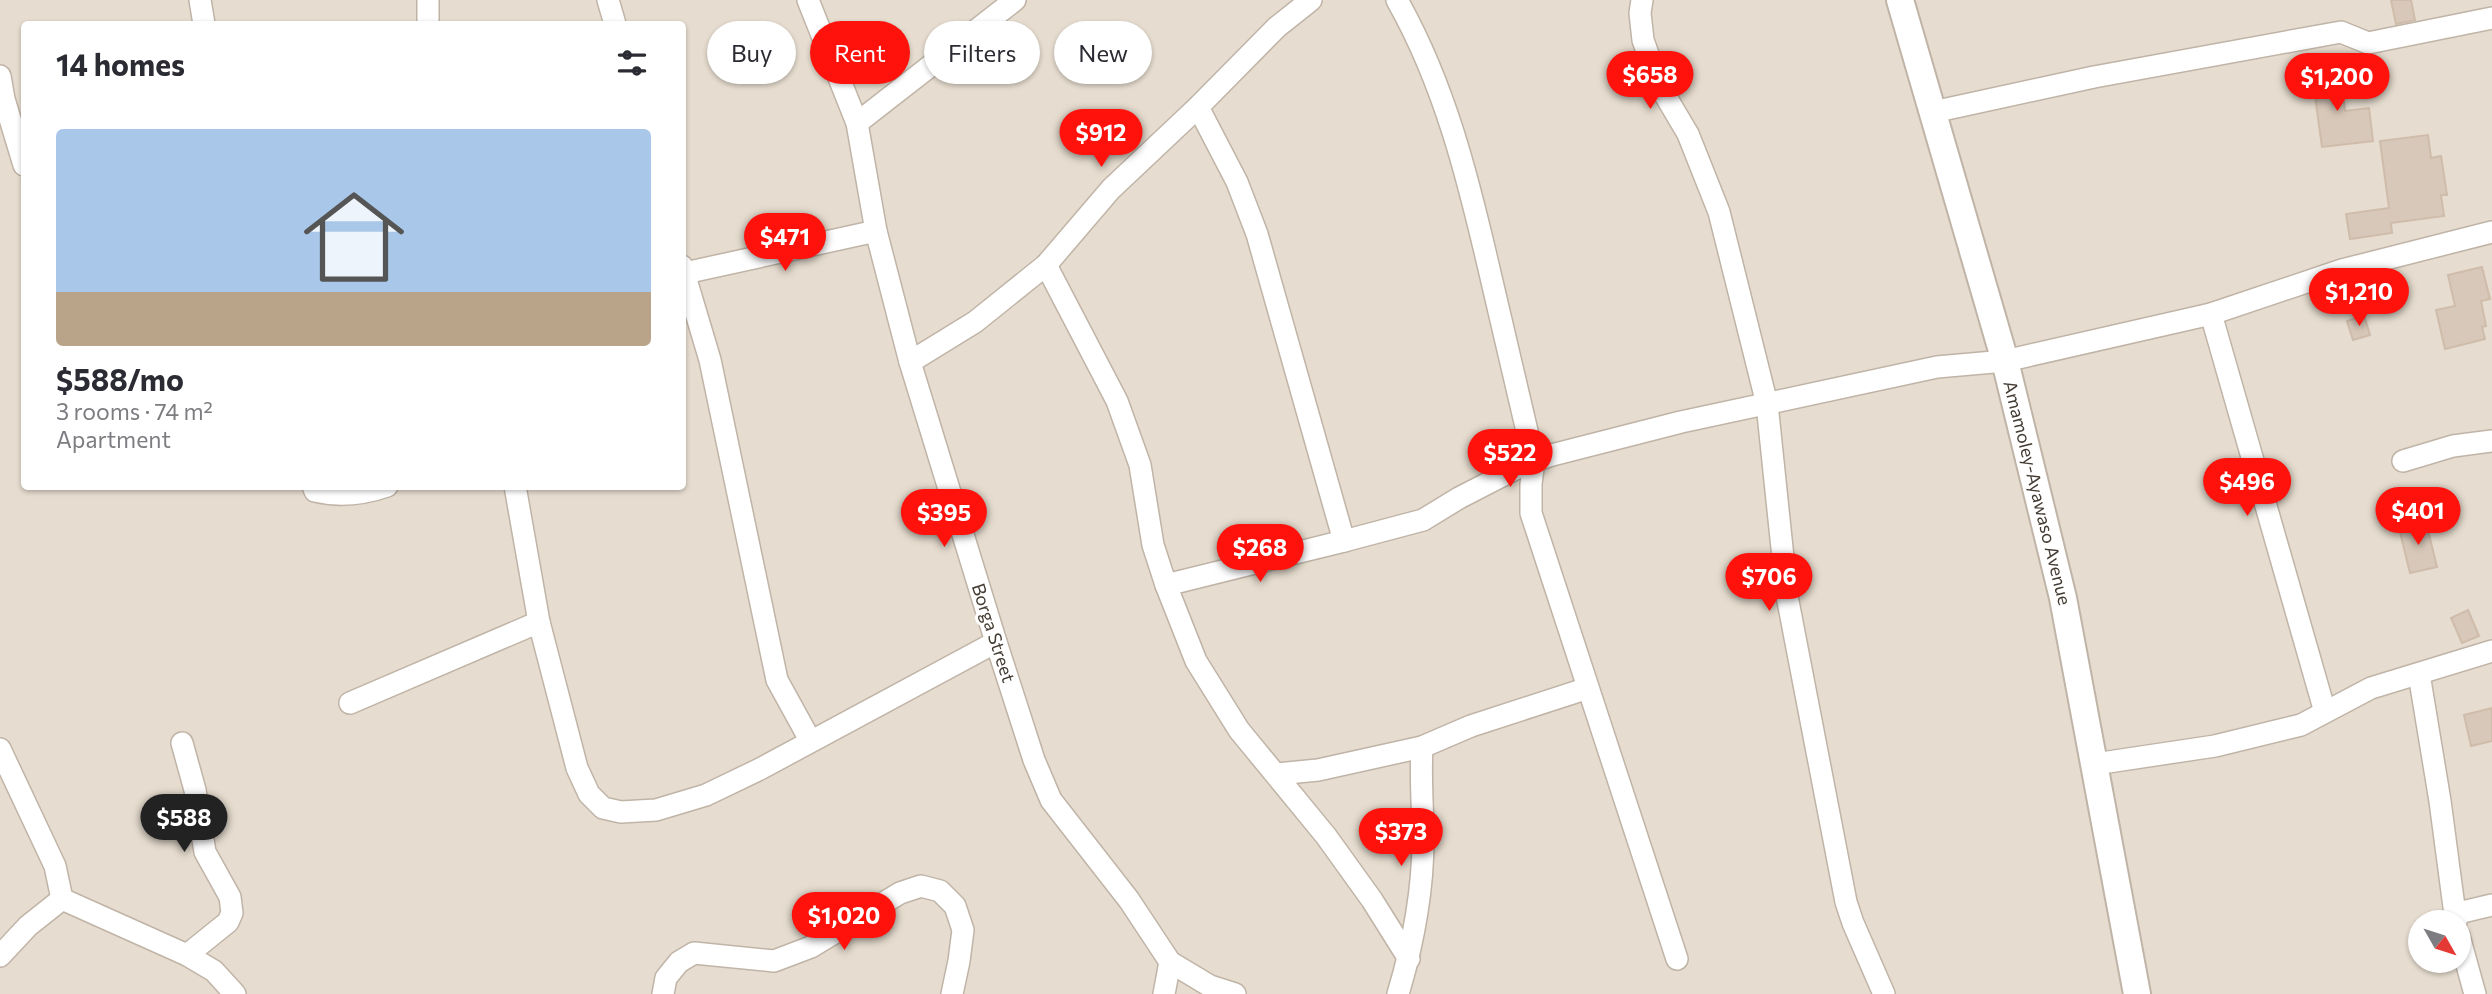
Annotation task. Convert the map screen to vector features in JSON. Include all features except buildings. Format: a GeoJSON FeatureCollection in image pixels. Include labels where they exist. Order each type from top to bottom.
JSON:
{"type":"FeatureCollection","features":[{"type":"Feature","properties":{"kind":"street"},"geometry":{"type":"LineString","coordinates":[[200,0],[204,21]]}},
{"type":"Feature","properties":{"kind":"street"},"geometry":{"type":"LineString","coordinates":[[428,0],[428,21]]}},
{"type":"Feature","properties":{"kind":"street"},"geometry":{"type":"LineString","coordinates":[[608,0],[614,21]]}},
{"type":"Feature","properties":{"kind":"street","name":"Borga Street"},"geometry":{"type":"LineString","coordinates":[[808,0],[857,123],[876,231],[910,362],[996,642],[1034,760],[1051,800],[1129,900],[1170,961],[1210,986],[1235,994]]}},
{"type":"Feature","properties":{"kind":"street"},"geometry":{"type":"LineString","coordinates":[[857,123],[1015,0]]}},
{"type":"Feature","properties":{"kind":"street"},"geometry":{"type":"LineString","coordinates":[[910,362],[975,322],[1046,265],[1111,189],[1277,27],[1311,0]]}},
{"type":"Feature","properties":{"kind":"street"},"geometry":{"type":"LineString","coordinates":[[1397,0],[1419,40],[1445,105],[1471,190],[1534,461],[1531,513],[1677,959]]}},
{"type":"Feature","properties":{"kind":"street"},"geometry":{"type":"LineString","coordinates":[[1642,0],[1640,13],[1643,40],[1659,85],[1688,134],[1720,212],[1767,404],[1787,596],[1846,902],[1884,994]]}},
{"type":"Feature","properties":{"kind":"street","name":"Amamoley-Ayawaso Avenue"},"geometry":{"type":"LineString","coordinates":[[1900,0],[2005,361],[2063,598],[2137,994]]}},
{"type":"Feature","properties":{"kind":"street"},"geometry":{"type":"LineString","coordinates":[[1933,112],[2094,77],[2341,32],[2368,43],[2492,18]]}},
{"type":"Feature","properties":{"kind":"street"},"geometry":{"type":"LineString","coordinates":[[0,76],[21,155]]}},
{"type":"Feature","properties":{"kind":"street"},"geometry":{"type":"LineString","coordinates":[[1198,107],[1237,182],[1257,234],[1344,541]]}},
{"type":"Feature","properties":{"kind":"street"},"geometry":{"type":"LineString","coordinates":[[686,270],[876,231]]}},
{"type":"Feature","properties":{"kind":"street"},"geometry":{"type":"LineString","coordinates":[[1166,585],[1423,520],[1459,498],[1534,461],[1668,425],[1937,368],[2005,361],[2211,314],[2342,270],[2492,232]]}},
{"type":"Feature","properties":{"kind":"street"},"geometry":{"type":"LineString","coordinates":[[1046,265],[1117,401],[1140,465],[1153,545],[1196,661],[1239,730],[1326,836],[1409,959]]}},
{"type":"Feature","properties":{"kind":"street"},"geometry":{"type":"LineString","coordinates":[[686,277],[710,360],[777,680],[810,740]]}},
{"type":"Feature","properties":{"kind":"street"},"geometry":{"type":"LineString","coordinates":[[2211,314],[2325,712]]}},
{"type":"Feature","properties":{"kind":"street"},"geometry":{"type":"LineString","coordinates":[[2403,461],[2453,446],[2492,441]]}},
{"type":"Feature","properties":{"kind":"street"},"geometry":{"type":"LineString","coordinates":[[315,490],[330,495],[374,490]]}},
{"type":"Feature","properties":{"kind":"street"},"geometry":{"type":"LineString","coordinates":[[515,490],[539,622],[577,768],[589,794],[603,808],[621,812],[656,810],[706,795],[760,769],[996,642]]}},
{"type":"Feature","properties":{"kind":"street"},"geometry":{"type":"LineString","coordinates":[[350,703],[539,622]]}},
{"type":"Feature","properties":{"kind":"street"},"geometry":{"type":"LineString","coordinates":[[2095,765],[2216,746],[2301,725],[2371,688],[2492,651]]}},
{"type":"Feature","properties":{"kind":"street"},"geometry":{"type":"LineString","coordinates":[[2419,674],[2440,801],[2454,910]]}},
{"type":"Feature","properties":{"kind":"street"},"geometry":{"type":"LineString","coordinates":[[1277,774],[1318,770],[1422,747],[1471,726],[1588,688]]}},
{"type":"Feature","properties":{"kind":"street"},"geometry":{"type":"LineString","coordinates":[[182,743],[195,790],[205,852],[230,897],[232,913],[228,922],[187,955]]}},
{"type":"Feature","properties":{"kind":"street"},"geometry":{"type":"LineString","coordinates":[[1398,994],[1409,959],[1422,881],[1422,747]]}},
{"type":"Feature","properties":{"kind":"street"},"geometry":{"type":"LineString","coordinates":[[0,749],[55,866],[62,899]]}},
{"type":"Feature","properties":{"kind":"street"},"geometry":{"type":"LineString","coordinates":[[663,994],[666,978],[680,962],[694,953],[774,961],[811,947],[900,893],[921,886],[940,891],[956,906],[962,930],[952,994]]}},
{"type":"Feature","properties":{"kind":"street"},"geometry":{"type":"LineString","coordinates":[[62,899],[187,955],[214,971],[235,994]]}},
{"type":"Feature","properties":{"kind":"street"},"geometry":{"type":"LineString","coordinates":[[0,956],[28,926],[62,899]]}},
{"type":"Feature","properties":{"kind":"street"},"geometry":{"type":"LineString","coordinates":[[2471,912],[2492,905]]}},
{"type":"Feature","properties":{"kind":"street"},"geometry":{"type":"LineString","coordinates":[[1164,994],[1170,961]]}},
{"type":"Feature","properties":{"kind":"street"},"geometry":{"type":"LineString","coordinates":[[2469,973],[2475,994]]}},
{"type":"Feature","properties":{"kind":"shaded area"},"geometry":{"type":"Polygon","coordinates":[[[0,0],[2492,0],[2492,994],[0,994],[0,0]]]}}]}
